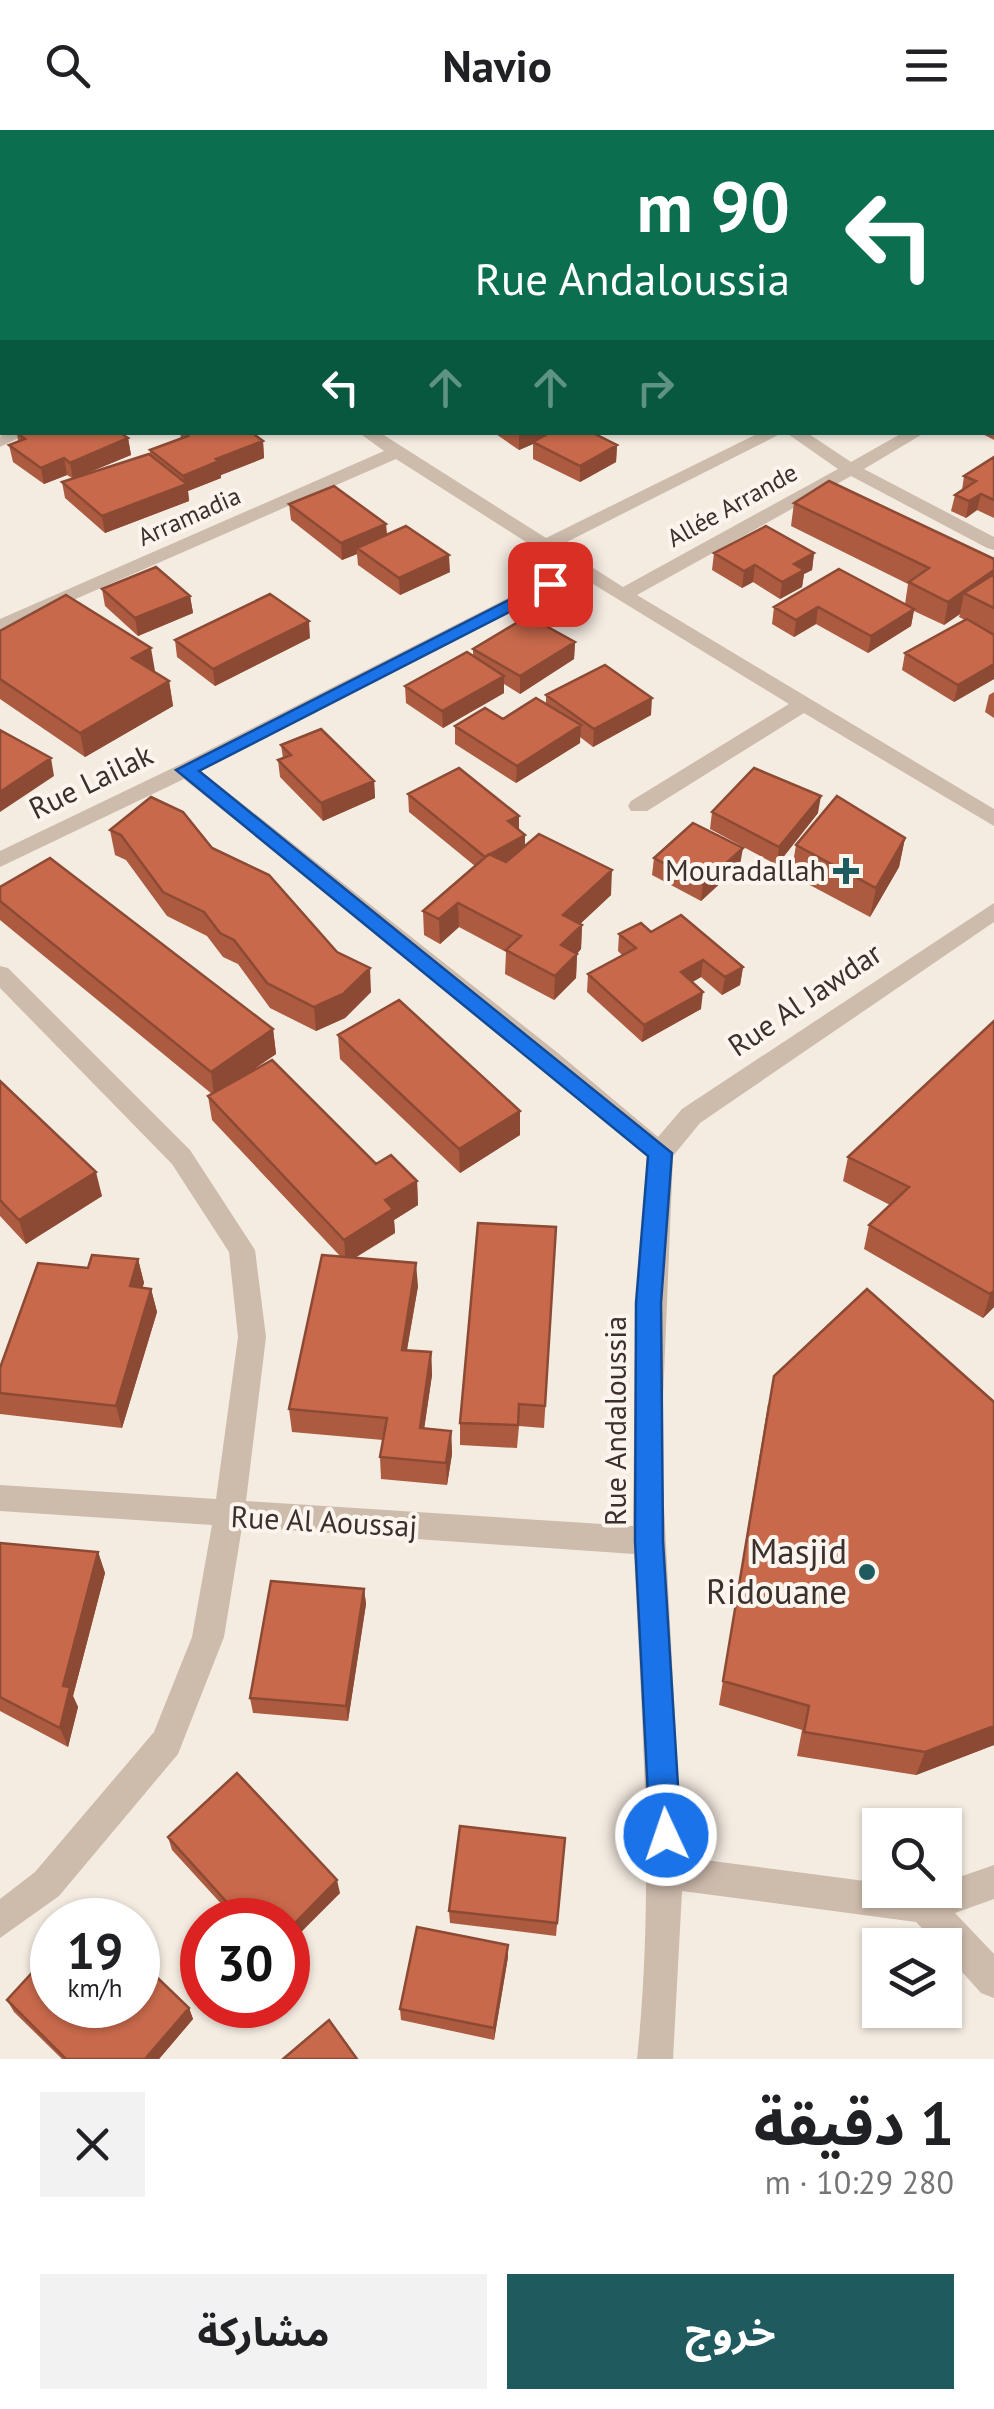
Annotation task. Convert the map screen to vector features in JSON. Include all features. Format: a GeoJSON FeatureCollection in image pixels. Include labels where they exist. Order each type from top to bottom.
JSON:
{"type":"FeatureCollection","features":[{"type":"Feature","properties":{"kind":"street"},"geometry":{"type":"LineString","coordinates":[[371,435],[623,594],[994,818]]}},
{"type":"Feature","properties":{"kind":"street","name":"Allée Arrande"},"geometry":{"type":"LineString","coordinates":[[547,545],[770,435]]}},
{"type":"Feature","properties":{"kind":"street"},"geometry":{"type":"LineString","coordinates":[[798,435],[849,468],[994,544]]}},
{"type":"Feature","properties":{"kind":"street","name":"Allée Arrande"},"geometry":{"type":"LineString","coordinates":[[623,594],[912,435]]}},
{"type":"Feature","properties":{"kind":"street","name":"Arramadia"},"geometry":{"type":"LineString","coordinates":[[3,622],[397,452]]}},
{"type":"Feature","properties":{"kind":"street","name":"Rue Lailak"},"geometry":{"type":"LineString","coordinates":[[0,860],[583,568]]}},
{"type":"Feature","properties":{"kind":"street"},"geometry":{"type":"LineString","coordinates":[[639,806],[804,704]]}},
{"type":"Feature","properties":{"kind":"street"},"geometry":{"type":"LineString","coordinates":[[186,770],[518,1034],[660,1153]]}},
{"type":"Feature","properties":{"kind":"street","name":"Rue Al Jawdar"},"geometry":{"type":"LineString","coordinates":[[660,1153],[691,1116],[994,911]]}},
{"type":"Feature","properties":{"kind":"street"},"geometry":{"type":"LineString","coordinates":[[0,974],[182,1157],[242,1250],[252,1338],[229,1516],[208,1637],[166,1743],[47,1884],[0,1920]]}},
{"type":"Feature","properties":{"kind":"street","name":"Rue Andaloussia"},"geometry":{"type":"LineString","coordinates":[[656,2059],[668,1872],[649,1541],[648,1303],[660,1153]]}},
{"type":"Feature","properties":{"kind":"street","name":"Rue Al Aoussaj"},"geometry":{"type":"LineString","coordinates":[[0,1498],[649,1541]]}},
{"type":"Feature","properties":{"kind":"street"},"geometry":{"type":"LineString","coordinates":[[668,1872],[862,1898]]}},
{"type":"Feature","properties":{"kind":"street"},"geometry":{"type":"LineString","coordinates":[[962,1893],[994,1882]]}},
{"type":"Feature","properties":{"kind":"street"},"geometry":{"type":"LineString","coordinates":[[926,1908],[994,1980]]}},
{"type":"Feature","properties":{"kind":"building"},"geometry":{"type":"Polygon","coordinates":[[[20,435],[128,438],[70,463],[64,458],[41,468],[9,445],[25,439],[20,435]]]}},
{"type":"Feature","properties":{"kind":"building"},"geometry":{"type":"Polygon","coordinates":[[[255,435],[263,441],[183,476],[150,450],[188,436],[255,435]]]}},
{"type":"Feature","properties":{"kind":"building"},"geometry":{"type":"Polygon","coordinates":[[[546,435],[597,435],[617,445],[580,466],[533,442],[546,435]]]}},
{"type":"Feature","properties":{"kind":"building"},"geometry":{"type":"Polygon","coordinates":[[[149,454],[187,484],[102,516],[62,482],[149,454]]]}},
{"type":"Feature","properties":{"kind":"building"},"geometry":{"type":"Polygon","coordinates":[[[994,457],[994,500],[981,494],[969,501],[955,495],[976,481],[964,476],[994,457]]]}},
{"type":"Feature","properties":{"kind":"building"},"geometry":{"type":"Polygon","coordinates":[[[829,481],[994,559],[994,570],[948,602],[909,582],[929,568],[794,503],[829,481]]]}},
{"type":"Feature","properties":{"kind":"building"},"geometry":{"type":"Polygon","coordinates":[[[334,486],[386,524],[341,543],[289,504],[334,486]]]}},
{"type":"Feature","properties":{"kind":"building"},"geometry":{"type":"Polygon","coordinates":[[[406,526],[449,555],[399,578],[357,548],[406,526]]]}},
{"type":"Feature","properties":{"kind":"building"},"geometry":{"type":"Polygon","coordinates":[[[766,526],[814,553],[794,564],[804,570],[782,582],[755,565],[744,571],[714,553],[766,526]]]}},
{"type":"Feature","properties":{"kind":"building"},"geometry":{"type":"Polygon","coordinates":[[[156,567],[190,596],[135,618],[102,589],[156,567]]]}},
{"type":"Feature","properties":{"kind":"building"},"geometry":{"type":"Polygon","coordinates":[[[839,569],[914,609],[871,636],[818,607],[796,620],[774,607],[839,569]]]}},
{"type":"Feature","properties":{"kind":"building"},"geometry":{"type":"Polygon","coordinates":[[[994,574],[994,608],[964,593],[994,574]]]}},
{"type":"Feature","properties":{"kind":"building"},"geometry":{"type":"Polygon","coordinates":[[[270,594],[309,621],[213,669],[175,640],[270,594]]]}},
{"type":"Feature","properties":{"kind":"building"},"geometry":{"type":"Polygon","coordinates":[[[66,595],[151,648],[132,658],[169,681],[80,733],[0,679],[0,631],[66,595]]]}},
{"type":"Feature","properties":{"kind":"building"},"geometry":{"type":"Polygon","coordinates":[[[528,616],[575,642],[520,676],[473,649],[528,616]]]}},
{"type":"Feature","properties":{"kind":"building"},"geometry":{"type":"Polygon","coordinates":[[[967,619],[994,635],[994,664],[958,685],[905,653],[967,619]]]}},
{"type":"Feature","properties":{"kind":"building"},"geometry":{"type":"Polygon","coordinates":[[[467,652],[504,676],[442,711],[405,686],[467,652]]]}},
{"type":"Feature","properties":{"kind":"building"},"geometry":{"type":"Polygon","coordinates":[[[605,665],[652,698],[594,729],[546,695],[605,665]]]}},
{"type":"Feature","properties":{"kind":"building"},"geometry":{"type":"Polygon","coordinates":[[[536,698],[581,725],[517,766],[455,726],[485,708],[503,719],[536,698]]]}},
{"type":"Feature","properties":{"kind":"building"},"geometry":{"type":"Polygon","coordinates":[[[321,729],[374,781],[321,803],[278,760],[291,755],[281,745],[321,729]]]}},
{"type":"Feature","properties":{"kind":"building"},"geometry":{"type":"Polygon","coordinates":[[[0,730],[51,758],[0,792],[0,730]]]}},
{"type":"Feature","properties":{"kind":"building"},"geometry":{"type":"Polygon","coordinates":[[[459,768],[519,816],[508,821],[525,835],[485,857],[408,794],[459,768]]]}},
{"type":"Feature","properties":{"kind":"building"},"geometry":{"type":"Polygon","coordinates":[[[754,768],[821,796],[779,847],[712,812],[754,768]]]}},
{"type":"Feature","properties":{"kind":"building"},"geometry":{"type":"Polygon","coordinates":[[[837,796],[905,838],[876,888],[796,845],[837,796]]]}},
{"type":"Feature","properties":{"kind":"building"},"geometry":{"type":"Polygon","coordinates":[[[151,797],[183,812],[212,848],[269,875],[337,952],[370,968],[343,994],[314,1007],[267,983],[234,940],[220,933],[204,912],[163,892],[121,835],[110,830],[151,797]]]}},
{"type":"Feature","properties":{"kind":"building"},"geometry":{"type":"Polygon","coordinates":[[[693,823],[743,848],[703,884],[654,858],[693,823]]]}},
{"type":"Feature","properties":{"kind":"building"},"geometry":{"type":"Polygon","coordinates":[[[539,834],[612,870],[563,915],[582,925],[561,945],[577,954],[555,976],[506,950],[521,936],[458,903],[439,919],[423,911],[489,854],[506,862],[539,834]]]}},
{"type":"Feature","properties":{"kind":"building"},"geometry":{"type":"Polygon","coordinates":[[[50,858],[273,1029],[211,1072],[0,901],[0,887],[50,858]]]}},
{"type":"Feature","properties":{"kind":"building"},"geometry":{"type":"Polygon","coordinates":[[[681,915],[743,967],[725,977],[703,960],[681,972],[703,992],[644,1025],[588,974],[636,948],[619,934],[641,923],[651,932],[681,915]]]}},
{"type":"Feature","properties":{"kind":"building"},"geometry":{"type":"Polygon","coordinates":[[[399,1000],[520,1111],[459,1149],[338,1035],[399,1000]]]}},
{"type":"Feature","properties":{"kind":"building"},"geometry":{"type":"Polygon","coordinates":[[[994,1021],[994,1291],[990,1294],[869,1225],[909,1187],[848,1157],[994,1021]]]}},
{"type":"Feature","properties":{"kind":"building"},"geometry":{"type":"Polygon","coordinates":[[[272,1060],[376,1164],[391,1155],[417,1181],[385,1200],[393,1209],[344,1240],[208,1096],[272,1060]]]}},
{"type":"Feature","properties":{"kind":"building"},"geometry":{"type":"Polygon","coordinates":[[[0,1081],[96,1172],[19,1220],[0,1200],[0,1081]]]}},
{"type":"Feature","properties":{"kind":"building"},"geometry":{"type":"Polygon","coordinates":[[[478,1223],[556,1227],[545,1406],[519,1404],[518,1425],[460,1423],[478,1223]]]}},
{"type":"Feature","properties":{"kind":"building"},"geometry":{"type":"Polygon","coordinates":[[[92,1255],[138,1259],[130,1286],[151,1289],[116,1406],[0,1393],[0,1368],[38,1263],[88,1268],[92,1255]]]}},
{"type":"Feature","properties":{"kind":"building"},"geometry":{"type":"Polygon","coordinates":[[[322,1255],[416,1263],[402,1350],[431,1352],[420,1428],[451,1431],[446,1463],[380,1457],[387,1418],[289,1409],[322,1255]]]}},
{"type":"Feature","properties":{"kind":"building","name":"Masjid Ridouane"},"geometry":{"type":"Polygon","coordinates":[[[867,1289],[994,1402],[994,1726],[925,1752],[804,1732],[809,1706],[723,1681],[774,1376],[867,1289]]]}},
{"type":"Feature","properties":{"kind":"building"},"geometry":{"type":"Polygon","coordinates":[[[0,1543],[98,1552],[63,1686],[70,1687],[60,1728],[0,1697],[0,1543]]]}},
{"type":"Feature","properties":{"kind":"building"},"geometry":{"type":"Polygon","coordinates":[[[271,1581],[364,1589],[346,1706],[250,1698],[271,1581]]]}},
{"type":"Feature","properties":{"kind":"building"},"geometry":{"type":"Polygon","coordinates":[[[237,1773],[337,1880],[310,1908],[310,1898],[223,1898],[168,1837],[237,1773]]]}},
{"type":"Feature","properties":{"kind":"building"},"geometry":{"type":"Polygon","coordinates":[[[460,1826],[565,1838],[557,1923],[449,1911],[460,1826]]]}},
{"type":"Feature","properties":{"kind":"building"},"geometry":{"type":"Polygon","coordinates":[[[417,1927],[508,1945],[494,2028],[400,2009],[417,1927]]]}},
{"type":"Feature","properties":{"kind":"building"},"geometry":{"type":"Polygon","coordinates":[[[30,1975],[30,2023],[7,2000],[30,1975]]]}},
{"type":"Feature","properties":{"kind":"building"},"geometry":{"type":"Polygon","coordinates":[[[160,1980],[180,1999],[180,2018],[145,2059],[66,2059],[35,2028],[160,2028],[160,1980]]]}},
{"type":"Feature","properties":{"kind":"building"},"geometry":{"type":"Polygon","coordinates":[[[329,2020],[357,2059],[283,2059],[329,2020]]]}},
{"type":"Feature","properties":{"kind":"place","name":"Mouradallah"},"geometry":{"type":"Point","coordinates":[846,871]}},
{"type":"Feature","properties":{"kind":"place","name":"Masjid Ridouane"},"geometry":{"type":"Point","coordinates":[867,1572]}},
{"type":"Feature","properties":{"kind":"route"},"geometry":{"type":"LineString","coordinates":[[550,584],[186,770],[434,966],[660,1153],[648,1303],[649,1541],[666,1835]]}}]}
